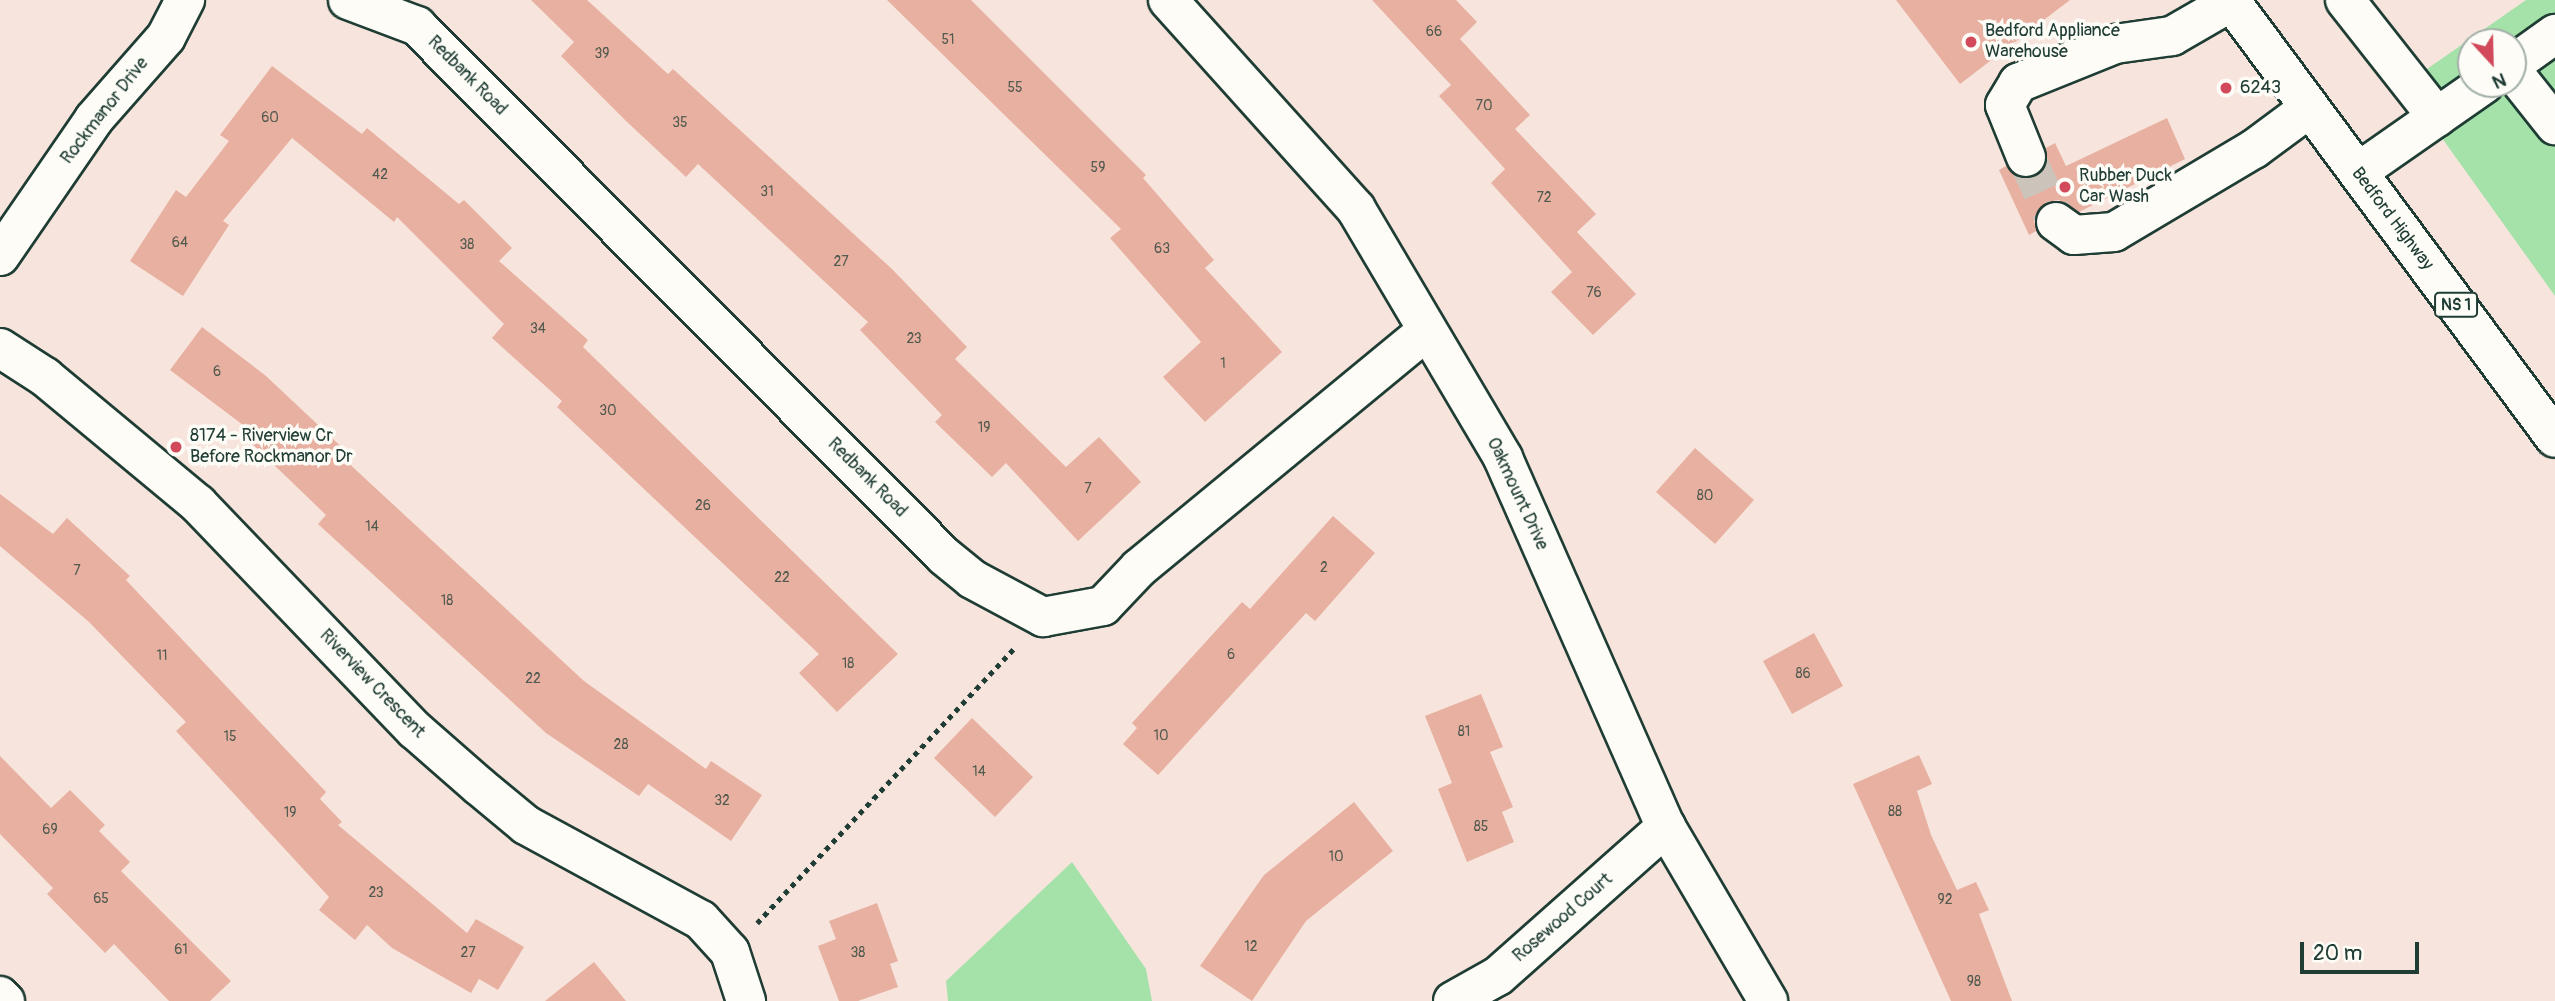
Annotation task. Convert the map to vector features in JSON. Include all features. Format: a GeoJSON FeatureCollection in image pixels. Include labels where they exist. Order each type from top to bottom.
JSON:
{"type":"FeatureCollection","features":[{"type":"Feature","properties":{"kind":"street","name":"Rockmanor Drive"},"geometry":{"type":"LineString","coordinates":[[0,256],[94,119],[166,37],[185,0]]}},
{"type":"Feature","properties":{"kind":"street","name":"Redbank Road"},"geometry":{"type":"LineString","coordinates":[[348,0],[417,26],[944,556],[972,579],[1043,617]]}},
{"type":"Feature","properties":{"kind":"street","name":"Oakmount Drive"},"geometry":{"type":"LineString","coordinates":[[1168,0],[1356,209],[1503,458],[1666,827],[1768,1001]]}},
{"type":"Feature","properties":{"kind":"street"},"geometry":{"type":"LineString","coordinates":[[2345,0],[2437,117]]}},
{"type":"Feature","properties":{"kind":"street"},"geometry":{"type":"LineString","coordinates":[[2026,157],[2005,104],[2018,83],[2115,44],[2172,36],[2231,1]]}},
{"type":"Feature","properties":{"kind":"street","name":"Bedford Highway"},"geometry":{"type":"LineString","coordinates":[[2231,1],[2555,438]]}},
{"type":"Feature","properties":{"kind":"street"},"geometry":{"type":"LineString","coordinates":[[2527,54],[2555,34]]}},
{"type":"Feature","properties":{"kind":"street"},"geometry":{"type":"LineString","coordinates":[[2527,90],[2555,125]]}},
{"type":"Feature","properties":{"kind":"street"},"geometry":{"type":"LineString","coordinates":[[2358,172],[2464,98]]}},
{"type":"Feature","properties":{"kind":"street"},"geometry":{"type":"LineString","coordinates":[[2056,222],[2074,235],[2114,232],[2255,149],[2308,108]]}},
{"type":"Feature","properties":{"kind":"street"},"geometry":{"type":"LineString","coordinates":[[1043,617],[1103,606],[1139,568],[1426,331]]}},
{"type":"Feature","properties":{"kind":"street","name":"Riverview Crescent"},"geometry":{"type":"LineString","coordinates":[[0,348],[45,377],[198,504],[415,730],[526,825],[701,920],[730,952],[746,1001]]}},
{"type":"Feature","properties":{"kind":"street","name":"Rosewood Court"},"geometry":{"type":"LineString","coordinates":[[1453,1001],[1498,976],[1666,827]]}},
{"type":"Feature","properties":{"kind":"street"},"geometry":{"type":"LineString","coordinates":[[0,996],[5,1001]]}},
{"type":"Feature","properties":{"kind":"path"},"geometry":{"type":"LineString","coordinates":[[730,952],[1043,617]]}},
{"type":"Feature","properties":{"kind":"green space"},"geometry":{"type":"Polygon","coordinates":[[[2526,0],[2555,0],[2555,296],[2404,85],[2457,48],[2457,98],[2527,98],[2527,28],[2486,28],[2526,0]]]}},
{"type":"Feature","properties":{"kind":"green space"},"geometry":{"type":"Polygon","coordinates":[[[1072,862],[1146,969],[1152,1001],[948,1001],[946,981],[1072,862]]]}},
{"type":"Feature","properties":{"kind":"building"},"geometry":{"type":"Polygon","coordinates":[[[531,0],[587,0],[668,74],[673,69],[892,269],[967,347],[955,359],[1066,467],[1099,437],[1141,482],[1078,541],[1006,463],[992,477],[935,422],[942,415],[860,330],[868,322],[698,164],[686,177],[625,120],[561,56],[574,42],[531,0]]]}},
{"type":"Feature","properties":{"kind":"building"},"geometry":{"type":"Polygon","coordinates":[[[887,0],[971,0],[1146,175],[1143,178],[1214,260],[1205,268],[1282,352],[1205,422],[1163,377],[1201,342],[1110,238],[1121,229],[887,0]]]}},
{"type":"Feature","properties":{"kind":"building"},"geometry":{"type":"Polygon","coordinates":[[[1372,0],[1456,0],[1477,22],[1460,39],[1530,115],[1515,129],[1596,214],[1577,232],[1636,294],[1593,335],[1551,292],[1572,272],[1491,183],[1505,169],[1439,96],[1451,85],[1372,0]]]}},
{"type":"Feature","properties":{"kind":"building","name":"Bedford Appliance Warehouse"},"geometry":{"type":"Polygon","coordinates":[[[1896,0],[2070,0],[1960,84],[1896,0]]]}},
{"type":"Feature","properties":{"kind":"building"},"geometry":{"type":"Polygon","coordinates":[[[272,66],[362,134],[367,128],[459,204],[464,200],[512,248],[499,261],[588,340],[583,347],[898,654],[837,712],[799,673],[819,654],[557,407],[562,401],[492,338],[504,324],[397,217],[394,222],[292,138],[223,221],[229,225],[183,296],[130,261],[176,190],[186,197],[229,141],[220,135],[272,66]]]}},
{"type":"Feature","properties":{"kind":"building","name":"Rubber Duck Car Wash"},"geometry":{"type":"Polygon","coordinates":[[[2167,118],[2185,159],[2079,212],[2059,200],[2046,202],[2034,219],[2036,231],[2029,235],[1999,170],[2006,166],[2022,178],[2034,177],[2047,161],[2046,148],[2055,143],[2066,166],[2167,118]]]}},
{"type":"Feature","properties":{"kind":"building"},"geometry":{"type":"Polygon","coordinates":[[[202,327],[266,376],[349,454],[344,459],[584,681],[706,769],[711,761],[762,795],[731,841],[648,784],[639,796],[546,733],[318,524],[326,515],[242,434],[247,428],[170,370],[202,327]]]}},
{"type":"Feature","properties":{"kind":"building"},"geometry":{"type":"Polygon","coordinates":[[[1695,448],[1754,500],[1715,544],[1656,492],[1695,448]]]}},
{"type":"Feature","properties":{"kind":"building"},"geometry":{"type":"Polygon","coordinates":[[[0,494],[53,534],[67,518],[130,576],[126,580],[326,792],[320,799],[342,822],[338,825],[467,933],[476,919],[524,947],[498,990],[479,979],[471,993],[392,948],[367,925],[355,940],[319,910],[329,897],[176,731],[186,722],[89,622],[0,546],[0,494]]]}},
{"type":"Feature","properties":{"kind":"building"},"geometry":{"type":"Polygon","coordinates":[[[1333,516],[1375,553],[1315,621],[1306,613],[1158,775],[1123,744],[1137,728],[1132,723],[1242,602],[1250,609],[1333,516]]]}},
{"type":"Feature","properties":{"kind":"building"},"geometry":{"type":"Polygon","coordinates":[[[1814,633],[1843,686],[1792,714],[1763,661],[1814,633]]]}},
{"type":"Feature","properties":{"kind":"building"},"geometry":{"type":"Polygon","coordinates":[[[1481,694],[1503,747],[1490,752],[1513,807],[1502,812],[1514,842],[1467,862],[1438,789],[1452,783],[1425,716],[1481,694]]]}},
{"type":"Feature","properties":{"kind":"building"},"geometry":{"type":"Polygon","coordinates":[[[972,718],[1033,777],[995,817],[934,758],[972,718]]]}},
{"type":"Feature","properties":{"kind":"building"},"geometry":{"type":"Polygon","coordinates":[[[1919,755],[1932,784],[1917,791],[1931,835],[1957,890],[1976,882],[1989,910],[1979,914],[2012,1001],[1951,1001],[1853,784],[1919,755]]]}},
{"type":"Feature","properties":{"kind":"building"},"geometry":{"type":"Polygon","coordinates":[[[0,756],[51,808],[70,790],[105,825],[99,831],[130,862],[121,871],[231,981],[210,1001],[169,1001],[114,944],[105,953],[47,894],[53,888],[0,834],[0,756]]]}},
{"type":"Feature","properties":{"kind":"building"},"geometry":{"type":"Polygon","coordinates":[[[1354,802],[1393,851],[1306,921],[1252,1001],[1200,966],[1264,875],[1354,802]]]}},
{"type":"Feature","properties":{"kind":"building"},"geometry":{"type":"Polygon","coordinates":[[[877,903],[898,961],[890,964],[898,987],[858,1001],[839,1001],[818,946],[836,939],[829,921],[877,903]]]}},
{"type":"Feature","properties":{"kind":"building"},"geometry":{"type":"Polygon","coordinates":[[[594,962],[626,1001],[545,1001],[594,962]]]}},
{"type":"Feature","properties":{"kind":"tunnel"},"geometry":{"type":"LineString","coordinates":[[2026,157],[2056,222]]}},
{"type":"Feature","properties":{"kind":"place","name":"Bedford Appliance Warehouse"},"geometry":{"type":"Point","coordinates":[1971,42]}},
{"type":"Feature","properties":{"kind":"place","name":"6243"},"geometry":{"type":"Point","coordinates":[2226,88]}},
{"type":"Feature","properties":{"kind":"place","name":"Rubber Duck Car Wash"},"geometry":{"type":"Point","coordinates":[2065,187]}},
{"type":"Feature","properties":{"kind":"place","name":"8174 - Riverview Cr Before Rockmanor Dr"},"geometry":{"type":"Point","coordinates":[176,447]}}]}
